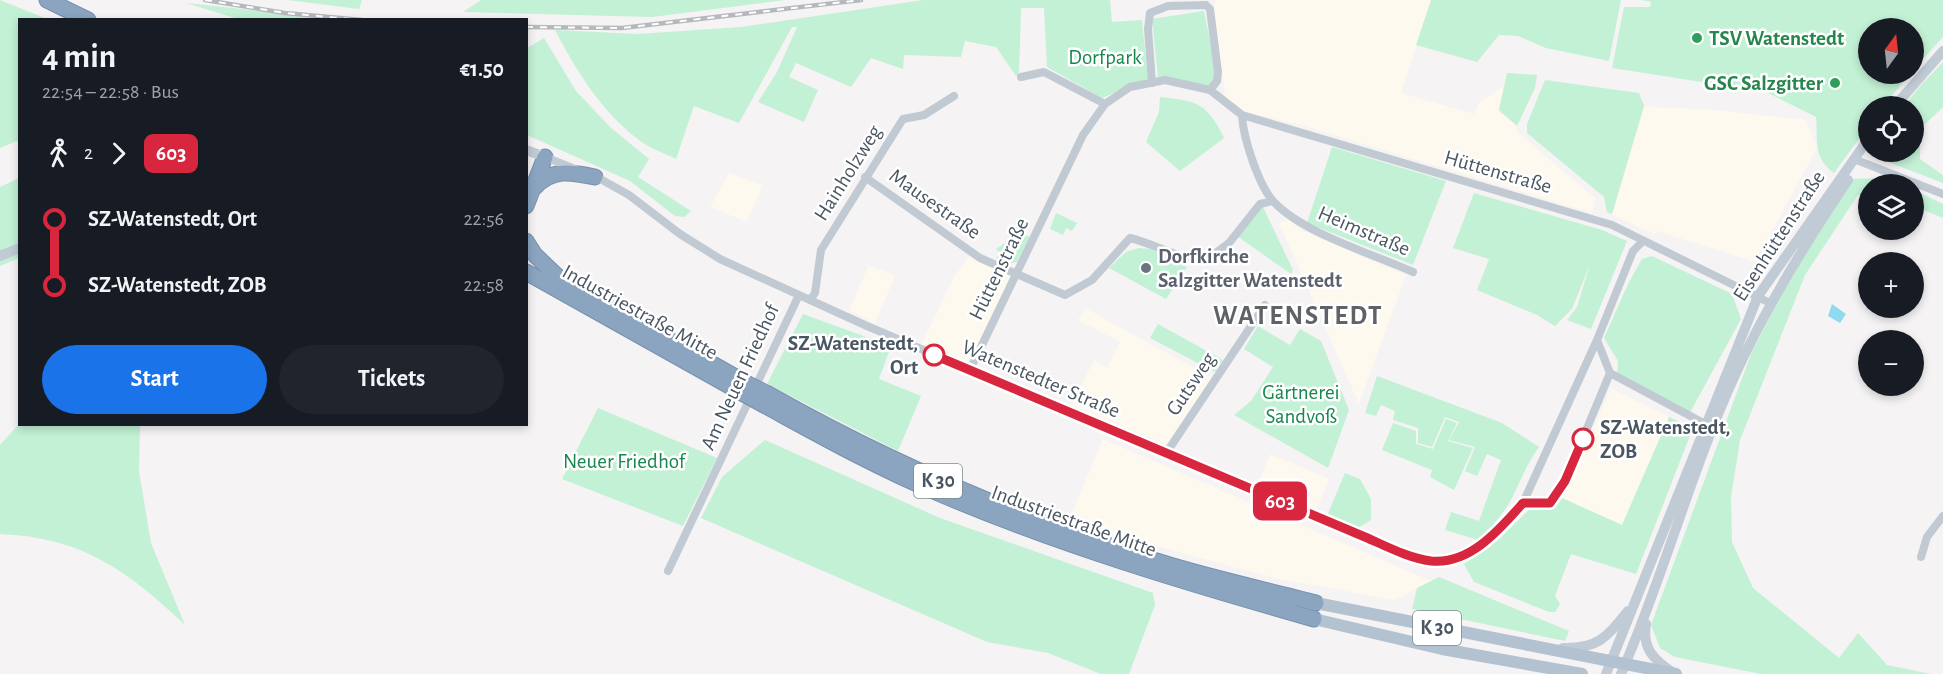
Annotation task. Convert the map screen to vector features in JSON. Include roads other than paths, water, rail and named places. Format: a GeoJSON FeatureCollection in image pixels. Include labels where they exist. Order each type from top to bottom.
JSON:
{"type":"FeatureCollection","features":[{"type":"Feature","properties":{"kind":"highway"},"geometry":{"type":"LineString","coordinates":[[47,0],[84,18]]}},
{"type":"Feature","properties":{"kind":"highway"},"geometry":{"type":"LineString","coordinates":[[528,202],[545,157]]}},
{"type":"Feature","properties":{"kind":"highway"},"geometry":{"type":"LineString","coordinates":[[534,188],[548,175],[557,172],[595,177]]}},
{"type":"Feature","properties":{"kind":"highway","name":"Industriestraße Mitte"},"geometry":{"type":"LineString","coordinates":[[528,244],[535,255],[557,276],[744,388]]}},
{"type":"Feature","properties":{"kind":"highway","name":"Industriestraße Mitte"},"geometry":{"type":"LineString","coordinates":[[528,273],[766,400],[920,472],[1053,526],[1167,565],[1316,603]]}},
{"type":"Feature","properties":{"kind":"highway","name":"Industriestraße Mitte"},"geometry":{"type":"LineString","coordinates":[[766,400],[844,449],[959,501],[1062,541],[1192,584],[1314,619]]}},
{"type":"Feature","properties":{"kind":"main road","name":"Industriestraße Mitte"},"geometry":{"type":"LineString","coordinates":[[1316,603],[1540,648],[1609,668]]}},
{"type":"Feature","properties":{"kind":"main road","name":"Industriestraße Mitte"},"geometry":{"type":"LineString","coordinates":[[1314,619],[1442,649],[1582,674]]}},
{"type":"Feature","properties":{"kind":"main road","name":"K 30"},"geometry":{"type":"LineString","coordinates":[[1609,668],[1675,674]]}},
{"type":"Feature","properties":{"kind":"street"},"geometry":{"type":"LineString","coordinates":[[1152,83],[1148,29],[1150,13],[1168,6],[1206,5],[1210,9],[1218,72],[1217,81],[1210,90]]}},
{"type":"Feature","properties":{"kind":"street"},"geometry":{"type":"LineString","coordinates":[[1904,96],[1943,51]]}},
{"type":"Feature","properties":{"kind":"street"},"geometry":{"type":"LineString","coordinates":[[1021,77],[1044,72],[1105,104]]}},
{"type":"Feature","properties":{"kind":"street","name":"Hüttenstraße"},"geometry":{"type":"LineString","coordinates":[[970,370],[1083,135],[1105,104],[1130,87],[1165,80],[1210,90],[1242,115],[1612,225],[1642,242],[1650,242],[1770,303]]}},
{"type":"Feature","properties":{"kind":"street","name":"Hainholzweg"},"geometry":{"type":"LineString","coordinates":[[810,300],[815,293],[821,250],[903,119],[924,114],[954,96]]}},
{"type":"Feature","properties":{"kind":"street"},"geometry":{"type":"LineString","coordinates":[[1242,115],[1243,134],[1249,154],[1273,201]]}},
{"type":"Feature","properties":{"kind":"street","name":"Watenstedter Straße"},"geometry":{"type":"LineString","coordinates":[[528,151],[595,177],[629,195],[680,234],[720,259],[970,370],[1412,556],[1432,561],[1459,557],[1494,536],[1523,503]]}},
{"type":"Feature","properties":{"kind":"street"},"geometry":{"type":"LineString","coordinates":[[1857,161],[1943,194]]}},
{"type":"Feature","properties":{"kind":"street","name":"Eisenhüttenstraße"},"geometry":{"type":"LineString","coordinates":[[1623,669],[1648,607],[1758,296],[1857,161]]}},
{"type":"Feature","properties":{"kind":"street","name":"Eisenhüttenstraße"},"geometry":{"type":"LineString","coordinates":[[1609,668],[1710,427],[1735,374],[1770,303],[1857,161]]}},
{"type":"Feature","properties":{"kind":"street","name":"Mausestraße"},"geometry":{"type":"LineString","coordinates":[[865,177],[980,258],[1065,295],[1092,280],[1130,238],[1149,242],[1191,260],[1205,261],[1229,243],[1260,204],[1273,201]]}},
{"type":"Feature","properties":{"kind":"street","name":"Heimstraße"},"geometry":{"type":"LineString","coordinates":[[1273,201],[1306,226],[1413,272]]}},
{"type":"Feature","properties":{"kind":"street"},"geometry":{"type":"LineString","coordinates":[[1610,373],[1565,481],[1550,503],[1523,503],[1597,340],[1633,251],[1642,242]]}},
{"type":"Feature","properties":{"kind":"street"},"geometry":{"type":"LineString","coordinates":[[0,256],[18,249]]}},
{"type":"Feature","properties":{"kind":"street","name":"Am Neuen Friedhof"},"geometry":{"type":"LineString","coordinates":[[668,571],[799,295]]}},
{"type":"Feature","properties":{"kind":"street","name":"Gutsweg"},"geometry":{"type":"LineString","coordinates":[[1167,452],[1265,305]]}},
{"type":"Feature","properties":{"kind":"street"},"geometry":{"type":"LineString","coordinates":[[1597,340],[1610,373],[1710,427]]}},
{"type":"Feature","properties":{"kind":"street"},"geometry":{"type":"LineString","coordinates":[[1921,556],[1927,537],[1943,516]]}},
{"type":"Feature","properties":{"kind":"street"},"geometry":{"type":"LineString","coordinates":[[1540,648],[1575,648],[1595,644],[1613,630],[1636,601]]}},
{"type":"Feature","properties":{"kind":"street"},"geometry":{"type":"LineString","coordinates":[[1648,607],[1644,635],[1646,647],[1654,658],[1675,674]]}},
{"type":"Feature","properties":{"kind":"street"},"geometry":{"type":"LineString","coordinates":[[1531,665],[1553,674]]}},
{"type":"Feature","properties":{"kind":"water"},"geometry":{"type":"Polygon","coordinates":[[[1832,304],[1846,314],[1840,323],[1828,316],[1832,304]]]}},
{"type":"Feature","properties":{"kind":"railway"},"geometry":{"type":"LineString","coordinates":[[205,0],[285,13],[340,18]]}},
{"type":"Feature","properties":{"kind":"railway"},"geometry":{"type":"LineString","coordinates":[[528,27],[622,28],[861,0]]}},
{"type":"Feature","properties":{"kind":"place","name":"TSV Watenstedt"},"geometry":{"type":"Point","coordinates":[1697,38]}},
{"type":"Feature","properties":{"kind":"place","name":"GSC Salzgitter"},"geometry":{"type":"Point","coordinates":[1835,83]}},
{"type":"Feature","properties":{"kind":"place","name":"Dorfkirche Salzgitter Watenstedt"},"geometry":{"type":"Point","coordinates":[1146,268]}},
{"type":"Feature","properties":{"kind":"place","name":"SZ-Watenstedt, Ort"},"geometry":{"type":"Point","coordinates":[934,355]}},
{"type":"Feature","properties":{"kind":"place","name":"SZ-Watenstedt, ZOB"},"geometry":{"type":"Point","coordinates":[1583,439]}},
{"type":"Feature","properties":{"kind":"district","name":"WATENSTEDT"},"geometry":{"type":"Point","coordinates":[1298,315]}},
{"type":"Feature","properties":{"kind":"park label","name":"Dorfpark"},"geometry":{"type":"Point","coordinates":[1105,57]}},
{"type":"Feature","properties":{"kind":"park label","name":"Gärtnerei Sandvoß"},"geometry":{"type":"Point","coordinates":[1301,404]}},
{"type":"Feature","properties":{"kind":"park label","name":"Neuer Friedhof"},"geometry":{"type":"Point","coordinates":[624,461]}}]}
